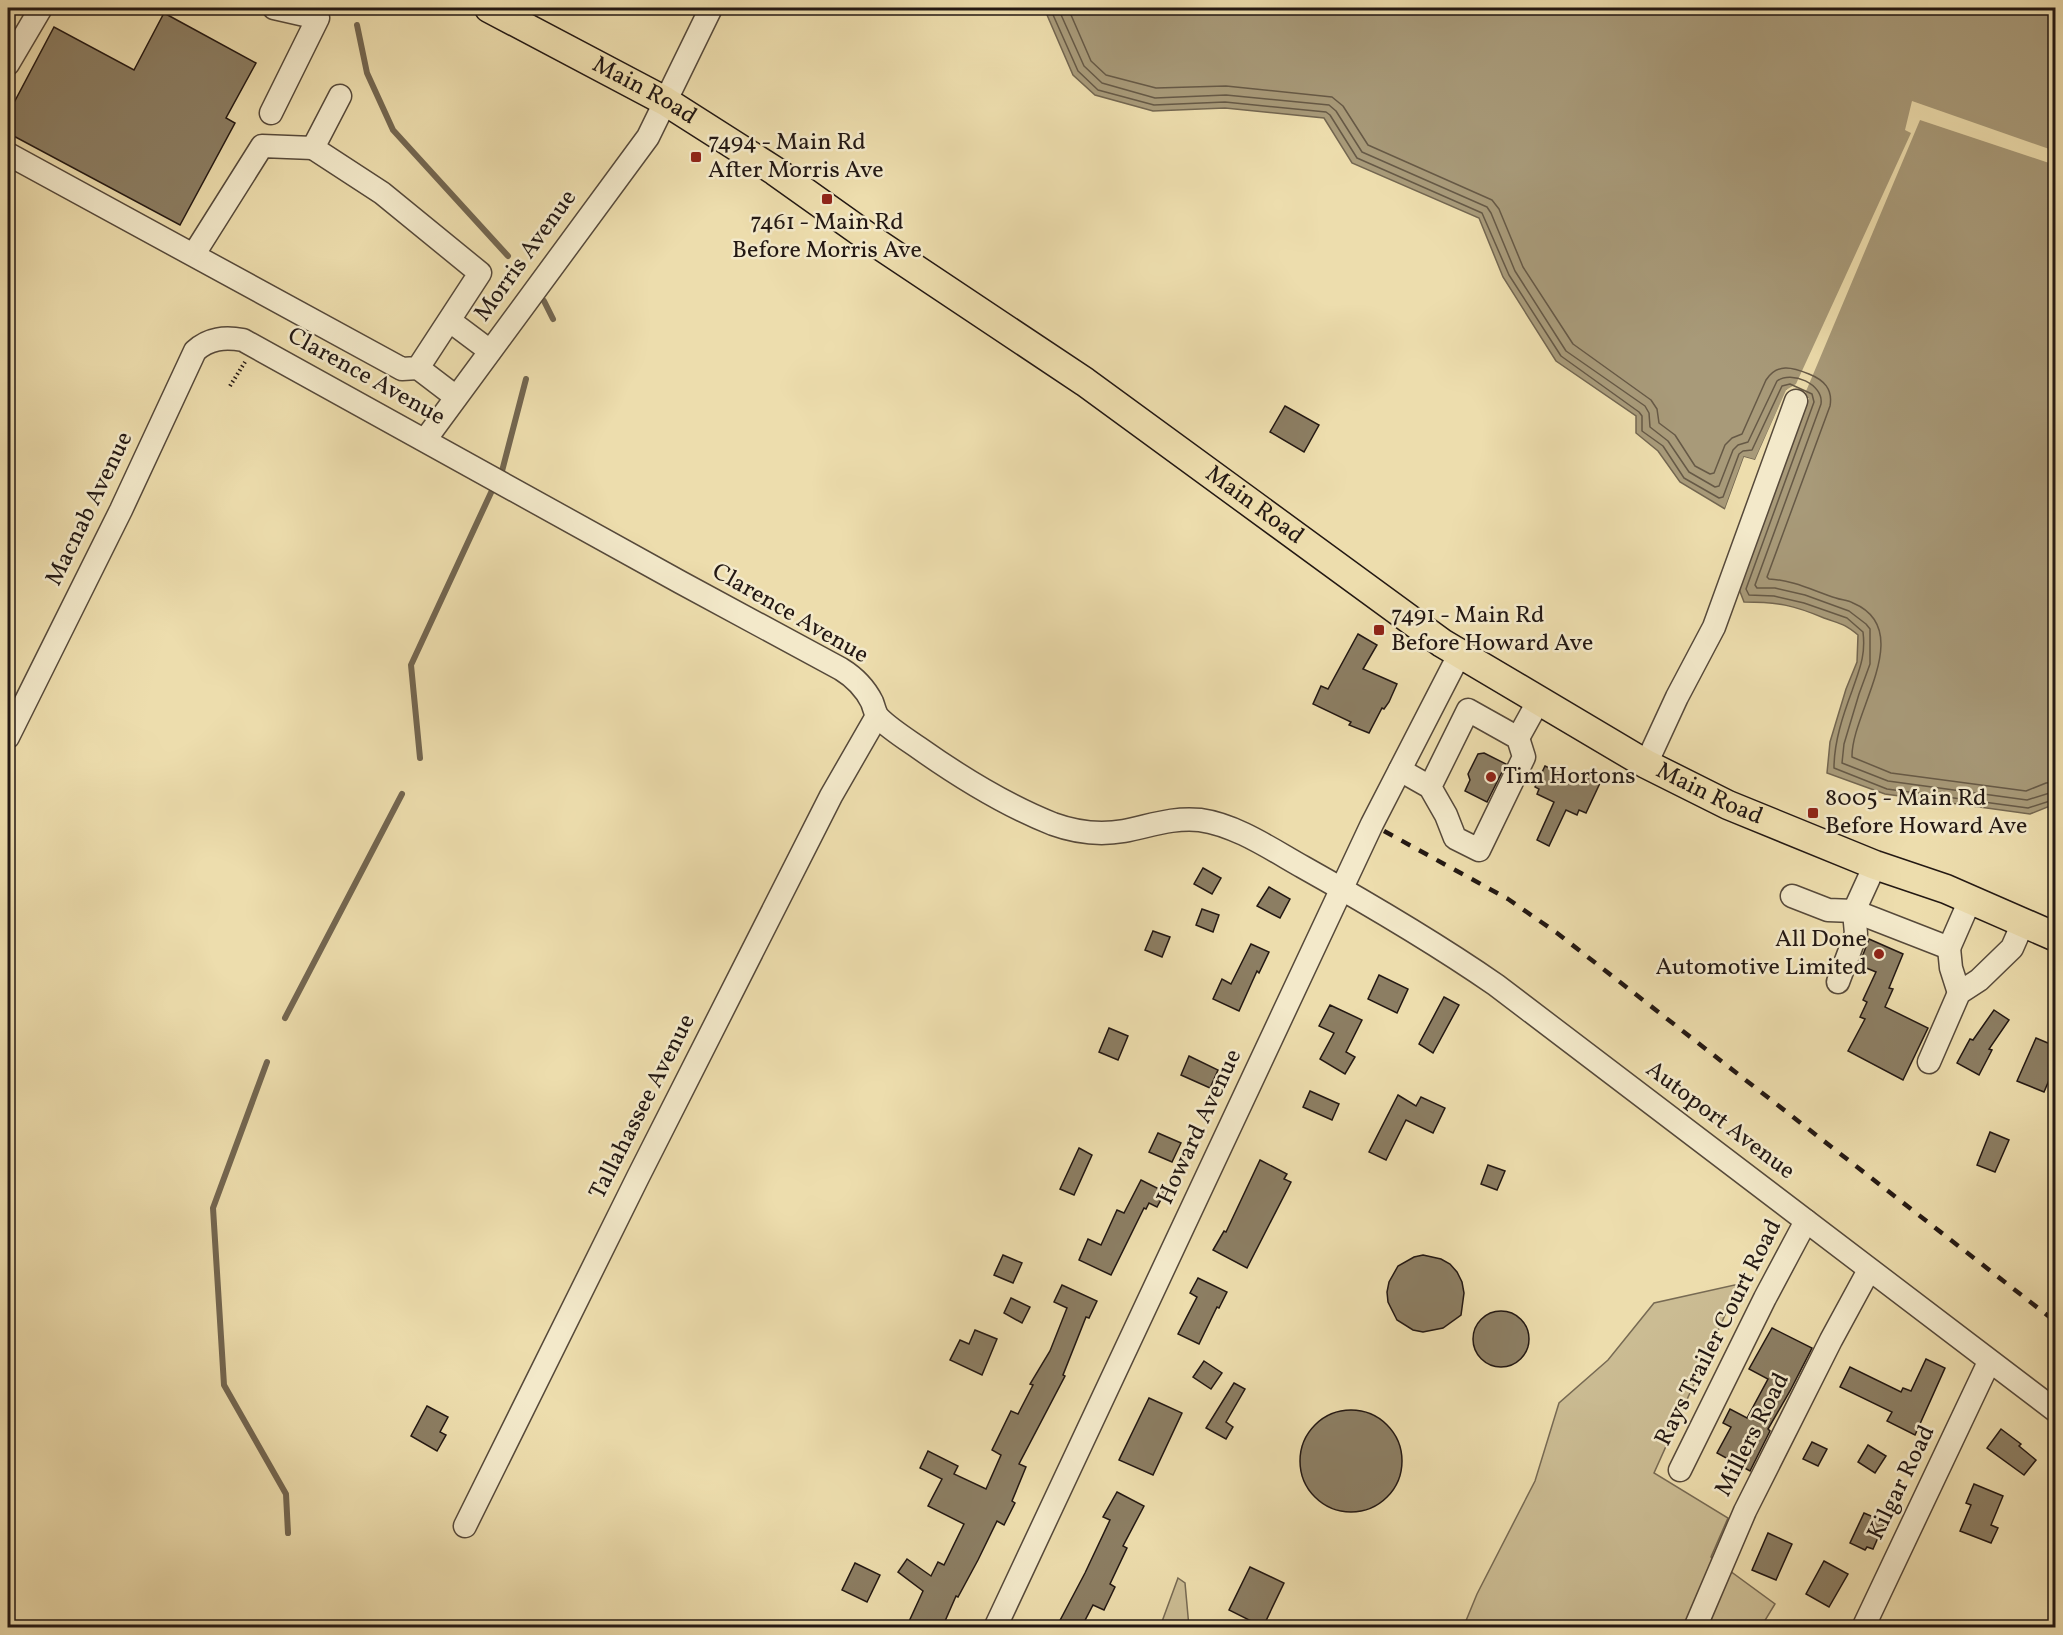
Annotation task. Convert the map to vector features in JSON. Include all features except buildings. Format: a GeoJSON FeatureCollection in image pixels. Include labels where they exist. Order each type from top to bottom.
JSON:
{"type":"FeatureCollection","features":[{"type":"Feature","properties":{"kind":"main road","name":"Main Road"},"geometry":{"type":"LineString","coordinates":[[489,8],[665,101],[775,171],[872,240],[1085,382],[1432,636],[1646,764],[1728,805],[1875,865],[1946,889],[2055,937]]}},
{"type":"Feature","properties":{"kind":"street"},"geometry":{"type":"LineString","coordinates":[[8,64],[41,8]]}},
{"type":"Feature","properties":{"kind":"street"},"geometry":{"type":"LineString","coordinates":[[271,113],[318,18],[274,8]]}},
{"type":"Feature","properties":{"kind":"street","name":"Morris Avenue"},"geometry":{"type":"LineString","coordinates":[[425,440],[648,137],[711,8]]}},
{"type":"Feature","properties":{"kind":"street"},"geometry":{"type":"LineString","coordinates":[[313,148],[340,96]]}},
{"type":"Feature","properties":{"kind":"street"},"geometry":{"type":"LineString","coordinates":[[194,254],[262,146],[313,148],[382,193],[480,273],[418,368]]}},
{"type":"Feature","properties":{"kind":"street"},"geometry":{"type":"LineString","coordinates":[[8,154],[402,369],[418,368],[456,398]]}},
{"type":"Feature","properties":{"kind":"street"},"geometry":{"type":"LineString","coordinates":[[450,321],[490,351]]}},
{"type":"Feature","properties":{"kind":"street","name":"Macnab Avenue"},"geometry":{"type":"LineString","coordinates":[[8,737],[116,520],[195,351],[203,344],[224,337],[249,343]]}},
{"type":"Feature","properties":{"kind":"street","name":"Clarence Avenue"},"geometry":{"type":"LineString","coordinates":[[249,343],[670,577],[841,669],[865,690],[877,716],[906,739],[968,780],[1013,806],[1051,823],[1079,831],[1123,831],[1179,819],[1220,824],[1262,844],[1342,888]]}},
{"type":"Feature","properties":{"kind":"street"},"geometry":{"type":"LineString","coordinates":[[1646,764],[1674,703],[1714,627],[1796,401]]}},
{"type":"Feature","properties":{"kind":"street","name":"Howard Avenue"},"geometry":{"type":"LineString","coordinates":[[995,1628],[1342,888],[1460,653]]}},
{"type":"Feature","properties":{"kind":"street"},"geometry":{"type":"LineString","coordinates":[[1518,738],[1539,700]]}},
{"type":"Feature","properties":{"kind":"street"},"geometry":{"type":"LineString","coordinates":[[1400,770],[1430,787],[1446,815],[1455,838],[1479,850],[1524,757],[1518,738],[1468,710],[1430,787]]}},
{"type":"Feature","properties":{"kind":"street","name":"Tallahassee Avenue"},"geometry":{"type":"LineString","coordinates":[[465,1526],[643,1166],[820,817],[877,716]]}},
{"type":"Feature","properties":{"kind":"street"},"geometry":{"type":"LineString","coordinates":[[1838,982],[1856,934],[1854,911],[1875,865]]}},
{"type":"Feature","properties":{"kind":"street","name":"Autoport Avenue"},"geometry":{"type":"LineString","coordinates":[[1342,888],[1449,952],[1496,985],[2055,1411]]}},
{"type":"Feature","properties":{"kind":"street"},"geometry":{"type":"LineString","coordinates":[[1792,897],[1828,910],[1854,911],[1949,948]]}},
{"type":"Feature","properties":{"kind":"street"},"geometry":{"type":"LineString","coordinates":[[1959,993],[1951,968],[1949,948],[1970,900]]}},
{"type":"Feature","properties":{"kind":"street"},"geometry":{"type":"LineString","coordinates":[[1929,1062],[1959,993],[1979,980],[2012,948],[2023,923]]}},
{"type":"Feature","properties":{"kind":"street","name":"Rays Trailer Court Road"},"geometry":{"type":"LineString","coordinates":[[1680,1470],[1765,1298],[1806,1221]]}},
{"type":"Feature","properties":{"kind":"street","name":"Millers Road"},"geometry":{"type":"LineString","coordinates":[[1695,1628],[1744,1511],[1869,1270]]}},
{"type":"Feature","properties":{"kind":"street","name":"Kilgar Road"},"geometry":{"type":"LineString","coordinates":[[1863,1628],[1989,1362]]}},
{"type":"Feature","properties":{"kind":"path"},"geometry":{"type":"LineString","coordinates":[[230,386],[249,343]]}},
{"type":"Feature","properties":{"kind":"shaded area"},"geometry":{"type":"Polygon","coordinates":[[[1739,1284],[1654,1473],[1728,1518],[1711,1557],[1775,1604],[1761,1627],[1463,1628],[1477,1594],[1535,1481],[1559,1403],[1608,1360],[1654,1303],[1739,1284]]]}},
{"type":"Feature","properties":{"kind":"shaded area"},"geometry":{"type":"Polygon","coordinates":[[[1178,1578],[1185,1583],[1189,1627],[1160,1627],[1178,1578]]]}},
{"type":"Feature","properties":{"kind":"water"},"geometry":{"type":"Polygon","coordinates":[[[1044,8],[2055,8],[2055,804],[2030,814],[1885,794],[1827,773],[1830,742],[1857,662],[1858,635],[1842,624],[1794,607],[1744,602],[1739,589],[1808,398],[1787,390],[1755,460],[1744,457],[1725,509],[1680,482],[1658,451],[1636,433],[1636,416],[1556,361],[1503,277],[1479,218],[1352,163],[1324,118],[1225,108],[1153,111],[1095,95],[1073,75],[1044,8]]]}},
{"type":"Feature","properties":{"kind":"pier"},"geometry":{"type":"Polygon","coordinates":[[[1912,101],[2055,151],[2055,165],[1920,120],[1804,396],[1809,398],[1745,571],[1788,393],[1757,462],[1746,460],[1728,510],[1724,512],[1744,457],[1755,460],[1786,390],[1796,384],[1911,133],[1905,130],[1912,101]]]}},
{"type":"Feature","properties":{"kind":"waterway"},"geometry":{"type":"LineString","coordinates":[[357,25],[367,73],[393,130],[508,256]]}},
{"type":"Feature","properties":{"kind":"waterway"},"geometry":{"type":"LineString","coordinates":[[544,301],[553,319]]}},
{"type":"Feature","properties":{"kind":"waterway"},"geometry":{"type":"LineString","coordinates":[[501,475],[526,379]]}},
{"type":"Feature","properties":{"kind":"waterway"},"geometry":{"type":"LineString","coordinates":[[420,758],[411,665],[495,484]]}},
{"type":"Feature","properties":{"kind":"waterway"},"geometry":{"type":"LineString","coordinates":[[285,1018],[402,794]]}},
{"type":"Feature","properties":{"kind":"waterway"},"geometry":{"type":"LineString","coordinates":[[267,1062],[213,1208],[224,1385],[286,1494],[288,1533]]}},
{"type":"Feature","properties":{"kind":"railway"},"geometry":{"type":"LineString","coordinates":[[1384,831],[1508,899],[1557,933],[2056,1322]]}},
{"type":"Feature","properties":{"kind":"place","name":"7494 - Main Rd After Morris Ave"},"geometry":{"type":"Point","coordinates":[696,157]}},
{"type":"Feature","properties":{"kind":"place","name":"7461 - Main Rd Before Morris Ave"},"geometry":{"type":"Point","coordinates":[827,199]}},
{"type":"Feature","properties":{"kind":"place","name":"7491 - Main Rd Before Howard Ave"},"geometry":{"type":"Point","coordinates":[1379,630]}},
{"type":"Feature","properties":{"kind":"place","name":"Tim Hortons"},"geometry":{"type":"Point","coordinates":[1491,777]}},
{"type":"Feature","properties":{"kind":"place","name":"8005 - Main Rd Before Howard Ave"},"geometry":{"type":"Point","coordinates":[1813,813]}},
{"type":"Feature","properties":{"kind":"place","name":"All Done Automotive Limited"},"geometry":{"type":"Point","coordinates":[1879,954]}}]}
